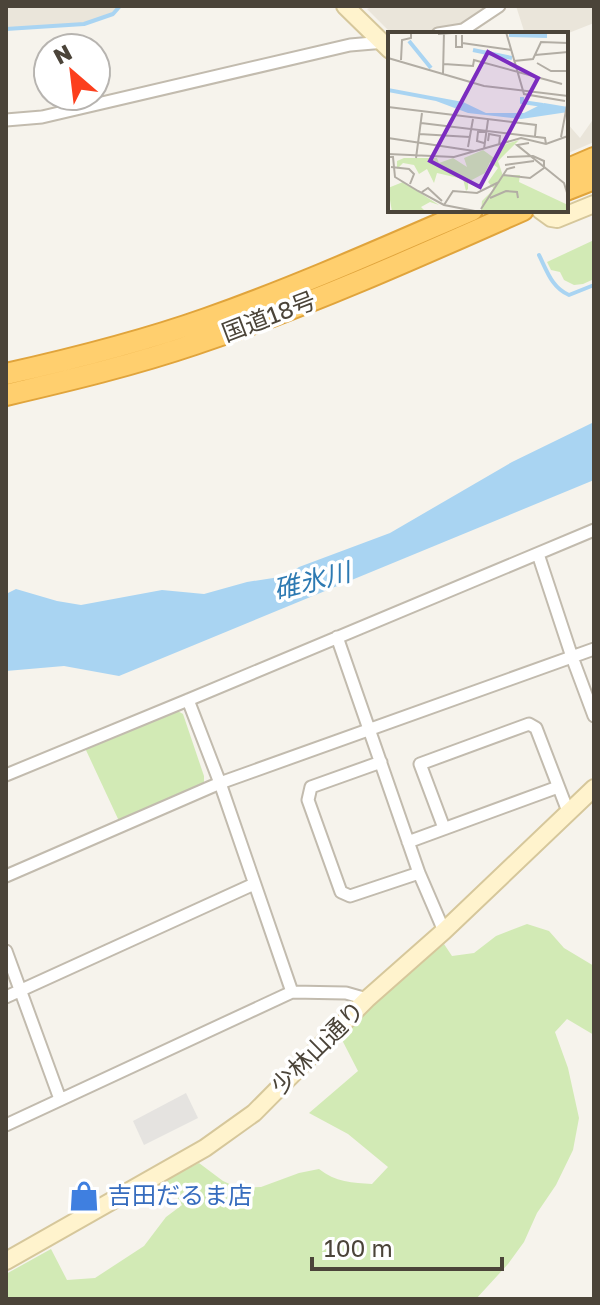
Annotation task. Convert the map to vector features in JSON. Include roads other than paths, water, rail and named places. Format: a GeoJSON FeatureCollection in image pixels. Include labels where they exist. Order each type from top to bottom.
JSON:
{"type":"FeatureCollection","features":[{"type":"Feature","properties":{"kind":"highway"},"geometry":{"type":"LineString","coordinates":[[568,169],[594,158]]}},
{"type":"Feature","properties":{"kind":"highway"},"geometry":{"type":"LineString","coordinates":[[568,189],[594,179]]}},
{"type":"Feature","properties":{"kind":"highway","name":"国道18号"},"geometry":{"type":"LineString","coordinates":[[6,374],[204,320],[279,292],[467,212]]}},
{"type":"Feature","properties":{"kind":"highway","name":"国道18号"},"geometry":{"type":"LineString","coordinates":[[6,395],[90,376],[195,344],[299,306],[519,212]]}},
{"type":"Feature","properties":{"kind":"street"},"geometry":{"type":"LineString","coordinates":[[450,32],[463,30],[499,6]]}},
{"type":"Feature","properties":{"kind":"street"},"geometry":{"type":"LineString","coordinates":[[353,8],[387,45]]}},
{"type":"Feature","properties":{"kind":"street"},"geometry":{"type":"LineString","coordinates":[[6,120],[42,117],[350,45],[387,45]]}},
{"type":"Feature","properties":{"kind":"street"},"geometry":{"type":"LineString","coordinates":[[542,212],[557,219],[594,204]]}},
{"type":"Feature","properties":{"kind":"street"},"geometry":{"type":"LineString","coordinates":[[6,775],[594,530]]}},
{"type":"Feature","properties":{"kind":"street"},"geometry":{"type":"LineString","coordinates":[[538,554],[594,716]]}},
{"type":"Feature","properties":{"kind":"street"},"geometry":{"type":"LineString","coordinates":[[337,637],[419,873],[444,931]]}},
{"type":"Feature","properties":{"kind":"street"},"geometry":{"type":"LineString","coordinates":[[6,876],[220,783],[594,649]]}},
{"type":"Feature","properties":{"kind":"street"},"geometry":{"type":"LineString","coordinates":[[188,700],[292,992]]}},
{"type":"Feature","properties":{"kind":"street"},"geometry":{"type":"LineString","coordinates":[[444,828],[420,764],[529,724],[536,728],[569,814]]}},
{"type":"Feature","properties":{"kind":"street"},"geometry":{"type":"LineString","coordinates":[[381,762],[311,787],[308,800],[341,892],[350,896],[419,873]]}},
{"type":"Feature","properties":{"kind":"street"},"geometry":{"type":"LineString","coordinates":[[408,842],[558,787]]}},
{"type":"Feature","properties":{"kind":"street","name":"少林山通り"},"geometry":{"type":"LineString","coordinates":[[6,1261],[205,1148],[254,1113],[367,999],[444,931],[594,788]]}},
{"type":"Feature","properties":{"kind":"street"},"geometry":{"type":"LineString","coordinates":[[6,997],[254,884]]}},
{"type":"Feature","properties":{"kind":"street"},"geometry":{"type":"LineString","coordinates":[[6,951],[60,1099]]}},
{"type":"Feature","properties":{"kind":"street"},"geometry":{"type":"LineString","coordinates":[[6,1125],[292,992],[346,993],[367,999]]}},
{"type":"Feature","properties":{"kind":"water","name":"碓氷川"},"geometry":{"type":"Polygon","coordinates":[[[594,422],[594,480],[119,676],[64,666],[6,671],[6,594],[16,589],[81,605],[162,590],[204,594],[247,582],[286,576],[299,567],[390,533],[512,462],[594,422]]]}},
{"type":"Feature","properties":{"kind":"waterway"},"geometry":{"type":"LineString","coordinates":[[6,29],[84,24],[113,14],[120,6]]}},
{"type":"Feature","properties":{"kind":"waterway"},"geometry":{"type":"LineString","coordinates":[[539,255],[551,278],[563,292],[569,295],[594,285]]}},
{"type":"Feature","properties":{"kind":"place","name":"吉田だるま店"},"geometry":{"type":"Point","coordinates":[84,1196]}}]}
